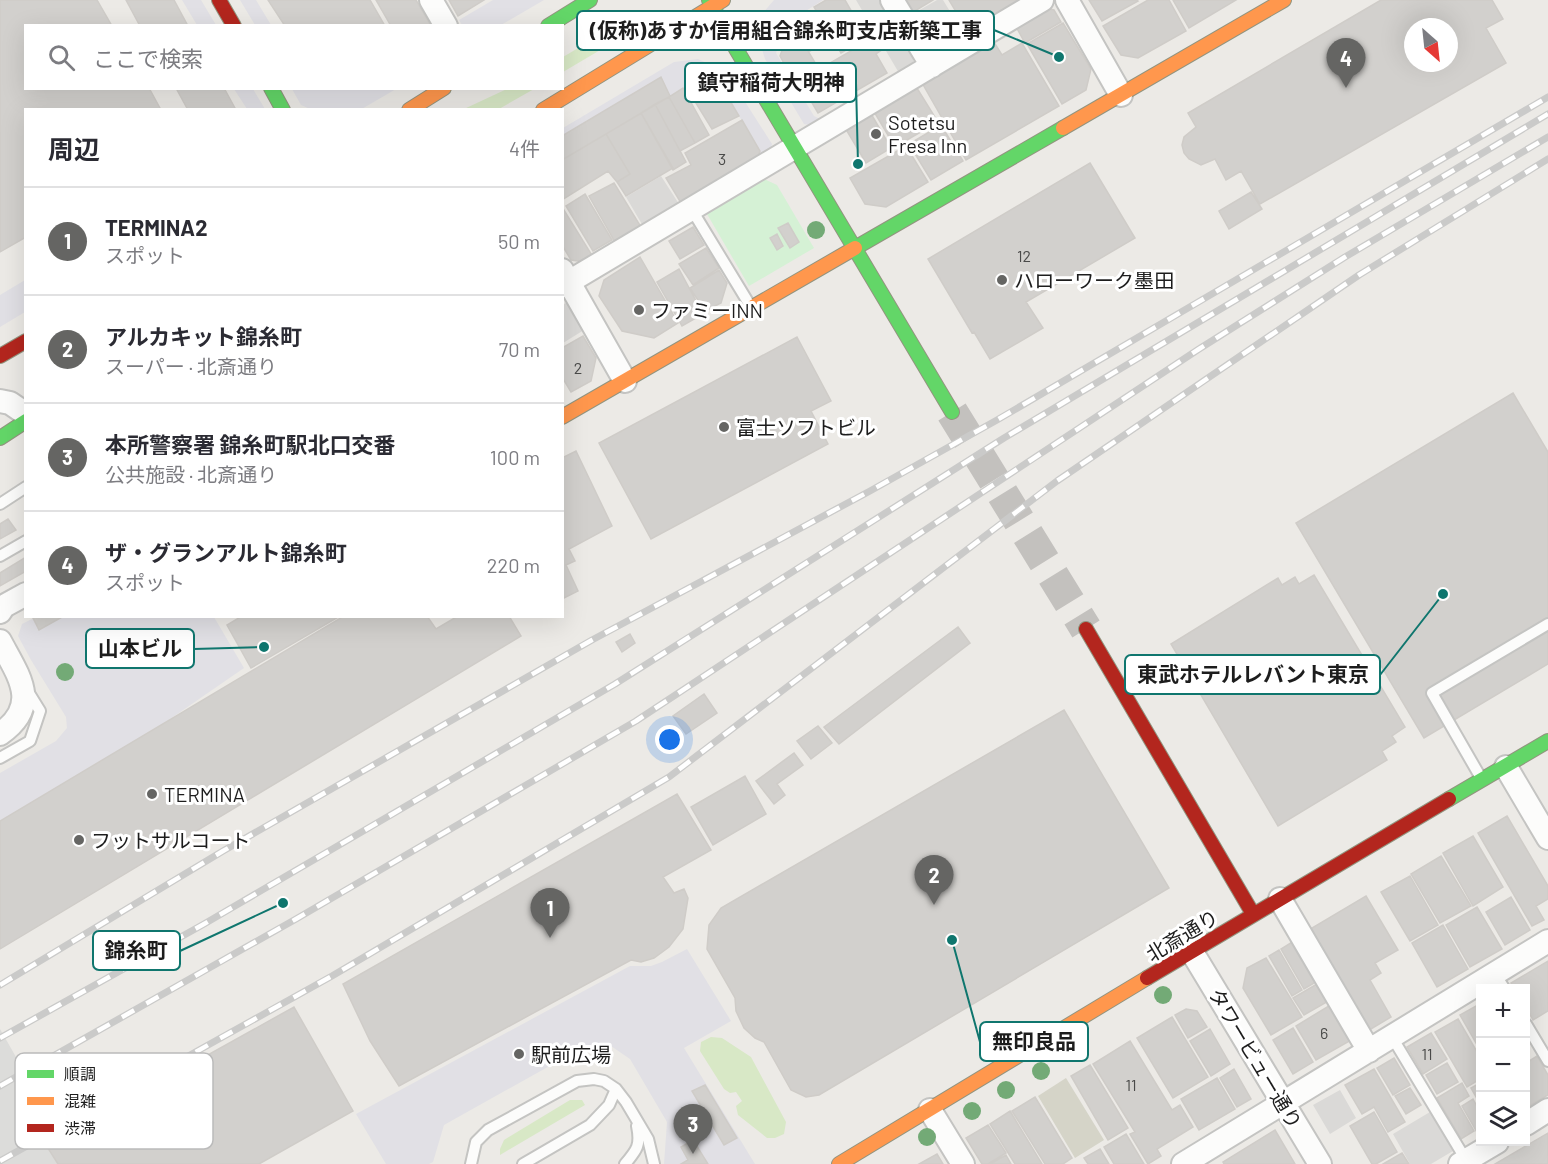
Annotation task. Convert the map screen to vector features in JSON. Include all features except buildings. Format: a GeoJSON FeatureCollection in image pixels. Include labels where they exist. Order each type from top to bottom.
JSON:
{"type":"FeatureCollection","features":[{"type":"Feature","properties":{"kind":"main road"},"geometry":{"type":"LineString","coordinates":[[219,0],[233,24]]}},
{"type":"Feature","properties":{"kind":"main road"},"geometry":{"type":"LineString","coordinates":[[551,24],[590,0]]}},
{"type":"Feature","properties":{"kind":"main road"},"geometry":{"type":"LineString","coordinates":[[564,416],[1284,0]]}},
{"type":"Feature","properties":{"kind":"main road"},"geometry":{"type":"LineString","coordinates":[[546,108],[715,2],[736,49],[952,411]]}},
{"type":"Feature","properties":{"kind":"main road"},"geometry":{"type":"LineString","coordinates":[[272,90],[282,108]]}},
{"type":"Feature","properties":{"kind":"main road"},"geometry":{"type":"LineString","coordinates":[[412,108],[441,90]]}},
{"type":"Feature","properties":{"kind":"main road"},"geometry":{"type":"LineString","coordinates":[[0,356],[24,342]]}},
{"type":"Feature","properties":{"kind":"main road"},"geometry":{"type":"LineString","coordinates":[[0,438],[24,422]]}},
{"type":"Feature","properties":{"kind":"main road"},"geometry":{"type":"LineString","coordinates":[[1086,628],[1253,915]]}},
{"type":"Feature","properties":{"kind":"main road","name":"北斎通り"},"geometry":{"type":"LineString","coordinates":[[838,1164],[1548,741]]}},
{"type":"Feature","properties":{"kind":"street"},"geometry":{"type":"LineString","coordinates":[[431,0],[445,24]]}},
{"type":"Feature","properties":{"kind":"street"},"geometry":{"type":"LineString","coordinates":[[892,0],[932,66]]}},
{"type":"Feature","properties":{"kind":"street"},"geometry":{"type":"LineString","coordinates":[[626,381],[565,280],[692,210],[1042,0]]}},
{"type":"Feature","properties":{"kind":"street"},"geometry":{"type":"LineString","coordinates":[[1067,0],[1121,95]]}},
{"type":"Feature","properties":{"kind":"street"},"geometry":{"type":"LineString","coordinates":[[0,401],[10,403],[24,413]]}},
{"type":"Feature","properties":{"kind":"street"},"geometry":{"type":"LineString","coordinates":[[1,609],[24,595]]}},
{"type":"Feature","properties":{"kind":"street"},"geometry":{"type":"LineString","coordinates":[[0,641],[20,676],[24,694],[21,712],[16,720],[0,734]]}},
{"type":"Feature","properties":{"kind":"street"},"geometry":{"type":"LineString","coordinates":[[1506,767],[1548,838]]}},
{"type":"Feature","properties":{"kind":"street"},"geometry":{"type":"LineString","coordinates":[[1280,899],[1369,1051]]}},
{"type":"Feature","properties":{"kind":"street"},"geometry":{"type":"LineString","coordinates":[[1183,1164],[1392,1037],[1499,981],[1548,942]]}},
{"type":"Feature","properties":{"kind":"street","name":"タワービュー通り"},"geometry":{"type":"LineString","coordinates":[[1192,952],[1320,1164]]}},
{"type":"Feature","properties":{"kind":"street"},"geometry":{"type":"LineString","coordinates":[[930,1110],[963,1164]]}},
{"type":"Feature","properties":{"kind":"street"},"geometry":{"type":"LineString","coordinates":[[1530,1121],[1548,1110]]}},
{"type":"Feature","properties":{"kind":"street"},"geometry":{"type":"LineString","coordinates":[[1463,1162],[1490,1146]]}},
{"type":"Feature","properties":{"kind":"lane"},"geometry":{"type":"LineString","coordinates":[[692,210],[752,308]]}},
{"type":"Feature","properties":{"kind":"lane"},"geometry":{"type":"LineString","coordinates":[[0,504],[24,488]]}},
{"type":"Feature","properties":{"kind":"lane"},"geometry":{"type":"LineString","coordinates":[[0,556],[24,542]]}},
{"type":"Feature","properties":{"kind":"lane"},"geometry":{"type":"LineString","coordinates":[[1482,780],[1432,693],[1548,624]]}},
{"type":"Feature","properties":{"kind":"lane"},"geometry":{"type":"LineString","coordinates":[[0,759],[30,741],[40,711],[20,676]]}},
{"type":"Feature","properties":{"kind":"lane"},"geometry":{"type":"LineString","coordinates":[[1530,1031],[1548,1061]]}},
{"type":"Feature","properties":{"kind":"lane"},"geometry":{"type":"LineString","coordinates":[[1392,1037],[1463,1162]]}},
{"type":"Feature","properties":{"kind":"lane"},"geometry":{"type":"LineString","coordinates":[[471,1164],[476,1142],[488,1131],[577,1081],[594,1079],[604,1081],[616,1089],[648,1139],[654,1164]]}},
{"type":"Feature","properties":{"kind":"lane"},"geometry":{"type":"LineString","coordinates":[[523,1164],[590,1125],[609,1105],[616,1089]]}},
{"type":"Feature","properties":{"kind":"lane"},"geometry":{"type":"LineString","coordinates":[[625,1164],[637,1150],[639,1138],[635,1117]]}},
{"type":"Feature","properties":{"kind":"shaded area"},"geometry":{"type":"Polygon","coordinates":[[[182,0],[201,0],[215,24],[196,24],[182,0]]]}},
{"type":"Feature","properties":{"kind":"shaded area"},"geometry":{"type":"Polygon","coordinates":[[[240,0],[256,0],[270,24],[254,24],[240,0]]]}},
{"type":"Feature","properties":{"kind":"shaded area"},"geometry":{"type":"Polygon","coordinates":[[[493,0],[544,0],[503,24],[461,24],[459,20],[493,0]]]}},
{"type":"Feature","properties":{"kind":"shaded area"},"geometry":{"type":"Polygon","coordinates":[[[774,0],[823,0],[787,23],[776,53],[814,116],[822,120],[814,126],[804,124],[765,59],[758,36],[762,14],[774,0]]]}},
{"type":"Feature","properties":{"kind":"shaded area"},"geometry":{"type":"Polygon","coordinates":[[[856,0],[883,0],[914,54],[913,66],[899,73],[856,0]]]}},
{"type":"Feature","properties":{"kind":"shaded area"},"geometry":{"type":"Polygon","coordinates":[[[937,0],[943,0],[965,36],[943,49],[928,47],[911,15],[937,0]]]}},
{"type":"Feature","properties":{"kind":"shaded area"},"geometry":{"type":"Polygon","coordinates":[[[698,59],[726,72],[772,144],[769,154],[755,163],[760,151],[723,89],[695,81],[564,159],[564,127],[674,62],[698,59]]]}},
{"type":"Feature","properties":{"kind":"shaded area"},"geometry":{"type":"Polygon","coordinates":[[[235,90],[254,90],[264,108],[246,108],[235,90]]]}},
{"type":"Feature","properties":{"kind":"shaded area"},"geometry":{"type":"Polygon","coordinates":[[[293,90],[394,90],[363,108],[308,108],[301,105],[293,90]]]}},
{"type":"Feature","properties":{"kind":"shaded area"},"geometry":{"type":"Polygon","coordinates":[[[661,176],[679,204],[643,226],[626,197],[661,176]]]}},
{"type":"Feature","properties":{"kind":"shaded area"},"geometry":{"type":"Polygon","coordinates":[[[24,281],[24,313],[0,327],[0,295],[24,281]]]}},
{"type":"Feature","properties":{"kind":"shaded area"},"geometry":{"type":"Polygon","coordinates":[[[567,302],[584,330],[564,342],[564,304],[567,302]]]}},
{"type":"Feature","properties":{"kind":"shaded area"},"geometry":{"type":"Polygon","coordinates":[[[34,618],[215,618],[244,668],[157,728],[0,821],[0,773],[56,741],[67,728],[66,717],[18,636],[22,624],[34,618]]]}},
{"type":"Feature","properties":{"kind":"shaded area","name":"駅前広場"},"geometry":{"type":"Polygon","coordinates":[[[687,949],[731,1021],[684,1048],[755,1164],[664,1164],[667,1122],[630,1059],[608,1044],[580,1049],[444,1125],[433,1162],[429,1164],[386,1164],[356,1114],[630,966],[651,966],[687,949]]]}},
{"type":"Feature","properties":{"kind":"shaded area"},"geometry":{"type":"Polygon","coordinates":[[[1066,1078],[1104,1140],[1075,1158],[1038,1096],[1066,1078]]]}},
{"type":"Feature","properties":{"kind":"shaded area"},"geometry":{"type":"Polygon","coordinates":[[[1340,1090],[1356,1118],[1330,1134],[1313,1105],[1340,1090]]]}},
{"type":"Feature","properties":{"kind":"shaded area"},"geometry":{"type":"Polygon","coordinates":[[[1430,1112],[1453,1151],[1431,1164],[1410,1164],[1393,1134],[1430,1112]]]}},
{"type":"Feature","properties":{"kind":"green space"},"geometry":{"type":"Polygon","coordinates":[[[622,22],[629,33],[564,71],[564,56],[622,22]]]}},
{"type":"Feature","properties":{"kind":"green space"},"geometry":{"type":"Polygon","coordinates":[[[505,90],[532,90],[501,108],[466,108],[505,90]]]}},
{"type":"Feature","properties":{"kind":"green space"},"geometry":{"type":"Polygon","coordinates":[[[764,179],[777,185],[814,248],[749,286],[707,214],[764,179]]]}},
{"type":"Feature","properties":{"kind":"green space"},"geometry":{"type":"Polygon","coordinates":[[[711,1037],[722,1038],[751,1057],[786,1122],[784,1134],[775,1138],[767,1138],[738,1115],[736,1106],[742,1101],[736,1092],[730,1093],[724,1089],[700,1051],[701,1042],[711,1037]]]}},
{"type":"Feature","properties":{"kind":"green space"},"geometry":{"type":"Polygon","coordinates":[[[570,1100],[582,1100],[585,1105],[500,1155],[504,1140],[570,1100]]]}},
{"type":"Feature","properties":{"kind":"pier"},"geometry":{"type":"Polygon","coordinates":[[[0,1029],[15,1055],[15,1149],[68,1149],[77,1164],[0,1164],[0,1029]]]}},
{"type":"Feature","properties":{"kind":"tunnel"},"geometry":{"type":"LineString","coordinates":[[952,412],[1086,629]]}},
{"type":"Feature","properties":{"kind":"railway"},"geometry":{"type":"LineString","coordinates":[[0,985],[223,851],[592,640],[997,420],[1548,97]]}},
{"type":"Feature","properties":{"kind":"railway"},"geometry":{"type":"LineString","coordinates":[[0,1038],[204,924],[615,684],[1004,438],[1548,114]]}},
{"type":"Feature","properties":{"kind":"railway"},"geometry":{"type":"LineString","coordinates":[[58,1053],[296,919],[636,721],[1199,349],[1345,257],[1548,137]]}},
{"type":"Feature","properties":{"kind":"railway"},"geometry":{"type":"LineString","coordinates":[[194,1053],[332,976],[669,777],[1057,481],[1359,275],[1548,159]]}},
{"type":"Feature","properties":{"kind":"railway"},"geometry":{"type":"LineString","coordinates":[[0,1086],[15,1078]]}},
{"type":"Feature","properties":{"kind":"railway"},"geometry":{"type":"LineString","coordinates":[[0,1161],[22,1149]]}},
{"type":"Feature","properties":{"kind":"traffic: fast"},"geometry":{"type":"LineString","coordinates":[[551,24],[590,0]]}},
{"type":"Feature","properties":{"kind":"traffic: fast"},"geometry":{"type":"LineString","coordinates":[[709,0],[952,412]]}},
{"type":"Feature","properties":{"kind":"traffic: fast"},"geometry":{"type":"LineString","coordinates":[[272,90],[282,108]]}},
{"type":"Feature","properties":{"kind":"traffic: fast"},"geometry":{"type":"LineString","coordinates":[[855,248],[1063,128]]}},
{"type":"Feature","properties":{"kind":"traffic: fast"},"geometry":{"type":"LineString","coordinates":[[0,438],[24,422]]}},
{"type":"Feature","properties":{"kind":"traffic: fast"},"geometry":{"type":"LineString","coordinates":[[1449,799],[1548,741]]}},
{"type":"Feature","properties":{"kind":"traffic: slow"},"geometry":{"type":"LineString","coordinates":[[546,108],[723,0]]}},
{"type":"Feature","properties":{"kind":"traffic: slow"},"geometry":{"type":"LineString","coordinates":[[1063,128],[1284,0]]}},
{"type":"Feature","properties":{"kind":"traffic: slow"},"geometry":{"type":"LineString","coordinates":[[412,108],[441,90]]}},
{"type":"Feature","properties":{"kind":"traffic: slow"},"geometry":{"type":"LineString","coordinates":[[564,416],[855,248]]}},
{"type":"Feature","properties":{"kind":"traffic: slow"},"geometry":{"type":"LineString","coordinates":[[839,1164],[1147,978]]}},
{"type":"Feature","properties":{"kind":"traffic: jam"},"geometry":{"type":"LineString","coordinates":[[219,0],[233,24]]}},
{"type":"Feature","properties":{"kind":"traffic: jam"},"geometry":{"type":"LineString","coordinates":[[0,356],[24,342]]}},
{"type":"Feature","properties":{"kind":"traffic: jam"},"geometry":{"type":"LineString","coordinates":[[1086,629],[1253,914]]}},
{"type":"Feature","properties":{"kind":"traffic: jam"},"geometry":{"type":"LineString","coordinates":[[1147,978],[1449,799]]}},
{"type":"Feature","properties":{"kind":"place","name":"(仮称)あすか信用組合錦糸町支店新築工事"},"geometry":{"type":"Point","coordinates":[1059,57]}},
{"type":"Feature","properties":{"kind":"place","name":"ザ・グランアルト錦糸町"},"geometry":{"type":"Point","coordinates":[1346,88]}},
{"type":"Feature","properties":{"kind":"place","name":"Sotetsu Fresa Inn"},"geometry":{"type":"Point","coordinates":[876,134]}},
{"type":"Feature","properties":{"kind":"place","name":"鎮守稲荷大明神"},"geometry":{"type":"Point","coordinates":[858,164]}},
{"type":"Feature","properties":{"kind":"place","name":"ハローワーク墨田"},"geometry":{"type":"Point","coordinates":[1002,280]}},
{"type":"Feature","properties":{"kind":"place","name":"ファミーINN"},"geometry":{"type":"Point","coordinates":[639,310]}},
{"type":"Feature","properties":{"kind":"place","name":"富士ソフトビル"},"geometry":{"type":"Point","coordinates":[724,427]}},
{"type":"Feature","properties":{"kind":"place","name":"東武ホテルレバント東京"},"geometry":{"type":"Point","coordinates":[1443,594]}},
{"type":"Feature","properties":{"kind":"place","name":"山本ビル"},"geometry":{"type":"Point","coordinates":[264,647]}},
{"type":"Feature","properties":{"kind":"place","name":"TERMINA"},"geometry":{"type":"Point","coordinates":[152,794]}},
{"type":"Feature","properties":{"kind":"place","name":"フットサルコート"},"geometry":{"type":"Point","coordinates":[79,840]}},
{"type":"Feature","properties":{"kind":"place","name":"錦糸町"},"geometry":{"type":"Point","coordinates":[283,903]}},
{"type":"Feature","properties":{"kind":"place","name":"アルカキット錦糸町"},"geometry":{"type":"Point","coordinates":[934,905]}},
{"type":"Feature","properties":{"kind":"place","name":"TERMINA2"},"geometry":{"type":"Point","coordinates":[550,938]}},
{"type":"Feature","properties":{"kind":"place","name":"無印良品"},"geometry":{"type":"Point","coordinates":[952,940]}},
{"type":"Feature","properties":{"kind":"place","name":"駅前広場"},"geometry":{"type":"Point","coordinates":[519,1054]}},
{"type":"Feature","properties":{"kind":"place","name":"本所警察署 錦糸町駅北口交番"},"geometry":{"type":"Point","coordinates":[693,1154]}}]}
